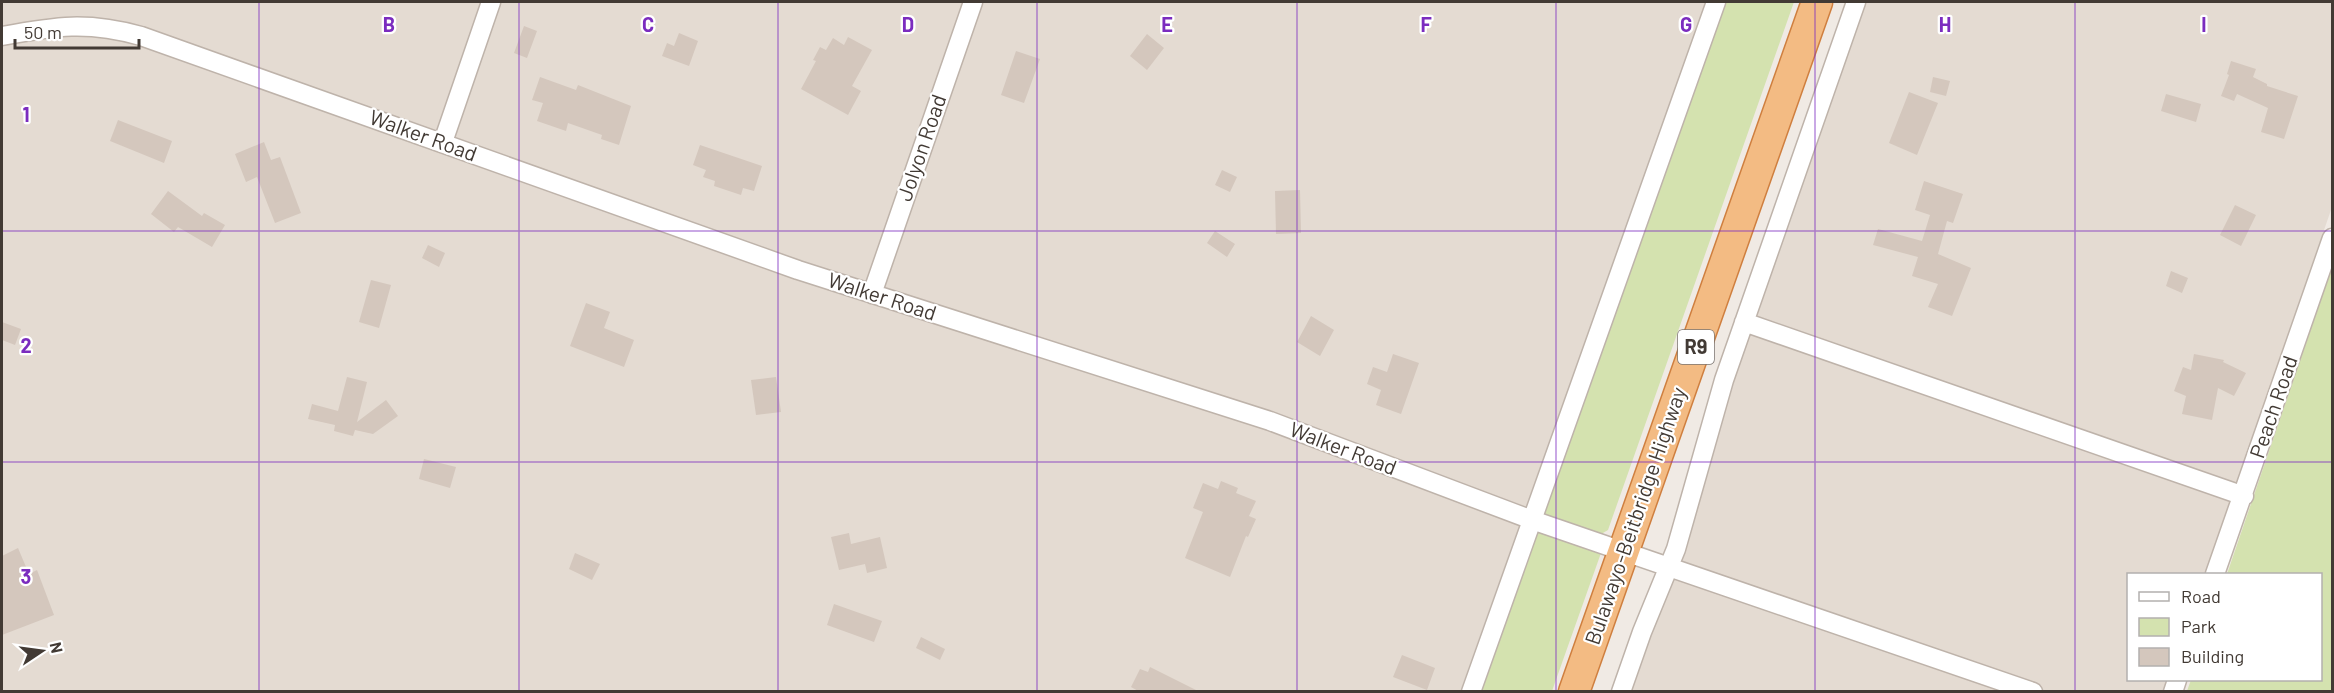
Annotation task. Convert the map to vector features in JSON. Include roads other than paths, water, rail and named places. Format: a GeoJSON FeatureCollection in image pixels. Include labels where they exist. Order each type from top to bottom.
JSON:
{"type":"FeatureCollection","features":[{"type":"Feature","properties":{"kind":"highway","name":"Bulawayo-Beitbridge Highway"},"geometry":{"type":"LineString","coordinates":[[1574,692],[1817,2]]}},
{"type":"Feature","properties":{"kind":"street"},"geometry":{"type":"LineString","coordinates":[[443,142],[490,2]]}},
{"type":"Feature","properties":{"kind":"street","name":"Jolyon Road"},"geometry":{"type":"LineString","coordinates":[[872,294],[973,2]]}},
{"type":"Feature","properties":{"kind":"street"},"geometry":{"type":"LineString","coordinates":[[1471,692],[1716,2]]}},
{"type":"Feature","properties":{"kind":"street"},"geometry":{"type":"LineString","coordinates":[[1621,692],[1682,531],[1724,380],[1856,2]]}},
{"type":"Feature","properties":{"kind":"street","name":"Walker Road"},"geometry":{"type":"LineString","coordinates":[[2,36],[73,25],[97,26],[141,36],[443,142],[645,217],[872,294],[1270,421],[1532,520],[2033,692]]}},
{"type":"Feature","properties":{"kind":"street","name":"Peach Road"},"geometry":{"type":"LineString","coordinates":[[2216,573],[2332,238]]}},
{"type":"Feature","properties":{"kind":"street"},"geometry":{"type":"LineString","coordinates":[[1744,322],[2244,495]]}}]}
